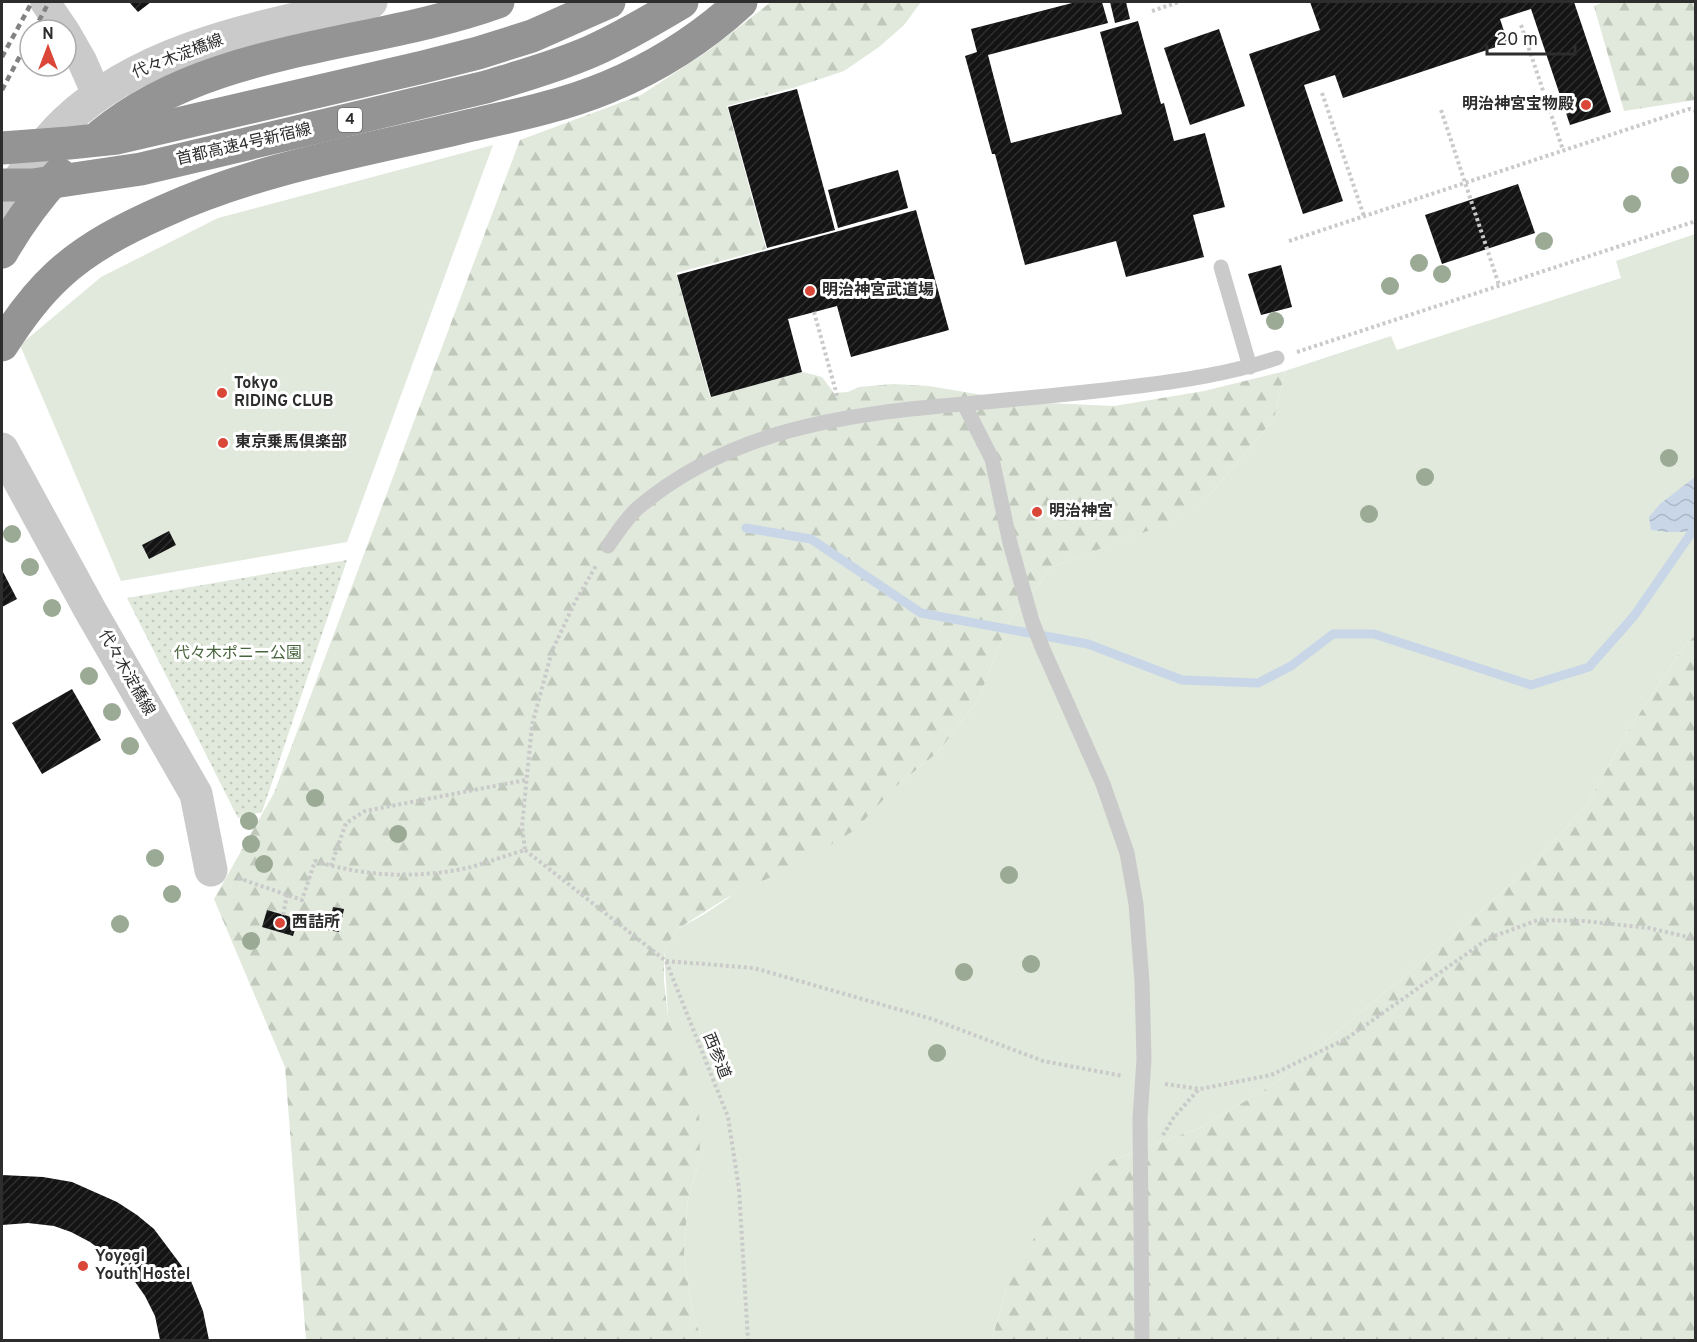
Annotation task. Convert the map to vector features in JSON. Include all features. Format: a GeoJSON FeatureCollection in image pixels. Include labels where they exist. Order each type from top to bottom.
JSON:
{"type":"FeatureCollection","features":[{"type":"Feature","properties":{"kind":"highway"},"geometry":{"type":"LineString","coordinates":[[2,252],[43,192],[75,157],[109,129],[145,105],[185,86],[279,55],[434,20],[498,2]]}},
{"type":"Feature","properties":{"kind":"highway","name":"4"},"geometry":{"type":"LineString","coordinates":[[2,148],[117,138],[423,68],[532,36],[609,2]]}},
{"type":"Feature","properties":{"kind":"highway","name":"首都高速4号新宿線"},"geometry":{"type":"LineString","coordinates":[[2,185],[33,185],[141,169],[486,87],[542,70],[591,51],[639,28],[682,2]]}},
{"type":"Feature","properties":{"kind":"highway"},"geometry":{"type":"LineString","coordinates":[[2,345],[26,308],[59,274],[96,246],[183,202],[279,170],[511,117],[607,87],[650,66],[692,40],[741,2]]}},
{"type":"Feature","properties":{"kind":"street","name":"代々木淀橋線"},"geometry":{"type":"LineString","coordinates":[[2,206],[34,158],[64,122],[97,95],[129,75],[194,48],[250,31],[371,2]]}},
{"type":"Feature","properties":{"kind":"street"},"geometry":{"type":"LineString","coordinates":[[78,58],[97,95]]}},
{"type":"Feature","properties":{"kind":"street","name":"代々木淀橋線"},"geometry":{"type":"LineString","coordinates":[[2,449],[11,484],[90,610],[196,794],[211,870]]}},
{"type":"Feature","properties":{"kind":"lane"},"geometry":{"type":"LineString","coordinates":[[1221,267],[1250,367]]}},
{"type":"Feature","properties":{"kind":"lane"},"geometry":{"type":"LineString","coordinates":[[608,546],[638,508],[698,465],[761,439],[842,417],[1200,378],[1250,367],[1277,358]]}},
{"type":"Feature","properties":{"kind":"lane"},"geometry":{"type":"LineString","coordinates":[[964,404],[992,459],[1010,543],[1032,621],[1103,784],[1127,853],[1136,904],[1141,970],[1142,1341]]}},
{"type":"Feature","properties":{"kind":"path"},"geometry":{"type":"LineString","coordinates":[[1152,11],[1179,2]]}},
{"type":"Feature","properties":{"kind":"path"},"geometry":{"type":"LineString","coordinates":[[1521,25],[1563,150]]}},
{"type":"Feature","properties":{"kind":"path"},"geometry":{"type":"LineString","coordinates":[[1322,93],[1364,216]]}},
{"type":"Feature","properties":{"kind":"path"},"geometry":{"type":"LineString","coordinates":[[1289,241],[1689,109],[1695,111]]}},
{"type":"Feature","properties":{"kind":"path"},"geometry":{"type":"LineString","coordinates":[[1441,110],[1499,285]]}},
{"type":"Feature","properties":{"kind":"path"},"geometry":{"type":"LineString","coordinates":[[1277,358],[1695,221]]}},
{"type":"Feature","properties":{"kind":"path"},"geometry":{"type":"LineString","coordinates":[[814,312],[833,381]]}},
{"type":"Feature","properties":{"kind":"path"},"geometry":{"type":"LineString","coordinates":[[608,546],[575,602],[552,651],[532,725],[522,826],[525,850],[666,961],[754,968],[932,1019],[1043,1061],[1126,1077],[1143,1077],[1162,1084],[1200,1089],[1271,1075],[1346,1039],[1488,938],[1538,920],[1584,921],[1649,928],[1695,939]]}},
{"type":"Feature","properties":{"kind":"path"},"geometry":{"type":"LineString","coordinates":[[331,866],[346,823],[365,811],[526,780]]}},
{"type":"Feature","properties":{"kind":"path"},"geometry":{"type":"LineString","coordinates":[[250,882],[302,900],[315,861],[377,875],[415,875],[471,867],[525,850]]}},
{"type":"Feature","properties":{"kind":"path"},"geometry":{"type":"LineString","coordinates":[[283,915],[287,895]]}},
{"type":"Feature","properties":{"kind":"path","name":"西参道"},"geometry":{"type":"LineString","coordinates":[[666,961],[728,1117],[739,1189],[748,1341]]}},
{"type":"Feature","properties":{"kind":"path"},"geometry":{"type":"LineString","coordinates":[[1140,1180],[1174,1117],[1200,1089]]}},
{"type":"Feature","properties":{"kind":"green space"},"geometry":{"type":"Polygon","coordinates":[[[771,2],[921,2],[904,25],[879,47],[844,71],[727,106],[766,249],[676,273],[710,397],[803,372],[822,377],[834,393],[848,392],[859,387],[893,384],[929,386],[1024,402],[1114,406],[1204,391],[1285,371],[1274,419],[1211,493],[1182,518],[1052,567],[1009,622],[978,700],[938,752],[894,788],[855,830],[798,864],[725,899],[679,928],[664,949],[664,980],[668,1017],[699,1108],[700,1158],[688,1199],[684,1254],[692,1310],[702,1340],[306,1340],[285,1067],[214,899],[274,793],[520,140],[641,95],[708,51],[771,2]]]}},
{"type":"Feature","properties":{"kind":"green space"},"geometry":{"type":"Polygon","coordinates":[[[1604,2],[1695,2],[1695,100],[1624,111],[1594,6],[1604,2]]]}},
{"type":"Feature","properties":{"kind":"green space","name":"東京乗馬倶楽部"},"geometry":{"type":"Polygon","coordinates":[[[493,145],[347,542],[121,581],[20,345],[101,277],[218,218],[493,145]]]}},
{"type":"Feature","properties":{"kind":"green space"},"geometry":{"type":"Polygon","coordinates":[[[1695,234],[1695,636],[1685,645],[1628,731],[1587,805],[1534,863],[1461,929],[1274,1084],[1200,1128],[1114,1159],[1006,1289],[992,1340],[702,1340],[692,1310],[684,1254],[688,1199],[700,1158],[680,1056],[668,1017],[664,949],[679,928],[703,915],[894,788],[938,752],[978,700],[1009,622],[1052,567],[1181,518],[1211,493],[1274,419],[1285,371],[1391,336],[1397,350],[1621,278],[1616,261],[1695,234]]]}},
{"type":"Feature","properties":{"kind":"green space","name":"代々木ポニー公園"},"geometry":{"type":"Polygon","coordinates":[[[347,560],[262,812],[238,818],[127,598],[347,560]]]}},
{"type":"Feature","properties":{"kind":"green space"},"geometry":{"type":"Polygon","coordinates":[[[1695,636],[1695,1340],[992,1340],[1006,1289],[1050,1209],[1114,1159],[1200,1128],[1274,1084],[1461,929],[1534,863],[1587,805],[1628,731],[1685,645],[1695,636]]]}},
{"type":"Feature","properties":{"kind":"water"},"geometry":{"type":"Polygon","coordinates":[[[1695,477],[1695,532],[1651,530],[1649,517],[1660,504],[1695,477]]]}},
{"type":"Feature","properties":{"kind":"building"},"geometry":{"type":"Polygon","coordinates":[[[129,2],[151,2],[138,12],[129,2]]]}},
{"type":"Feature","properties":{"kind":"building"},"geometry":{"type":"Polygon","coordinates":[[[1076,2],[1102,2],[1108,23],[988,55],[1011,143],[1122,114],[1100,32],[1138,21],[1161,104],[1164,103],[1174,141],[1205,133],[1225,207],[1193,215],[1204,257],[1126,277],[1116,241],[1025,265],[965,56],[977,52],[971,29],[1076,2]]]}},
{"type":"Feature","properties":{"kind":"building"},"geometry":{"type":"Polygon","coordinates":[[[1110,2],[1126,2],[1130,19],[1115,23],[1110,2]]]}},
{"type":"Feature","properties":{"kind":"building","name":"明治神宮宝物殿"},"geometry":{"type":"Polygon","coordinates":[[[1310,2],[1574,2],[1611,112],[1570,125],[1531,9],[1500,19],[1508,43],[1343,98],[1335,75],[1304,85],[1343,201],[1303,214],[1249,54],[1320,30],[1310,2]]]}},
{"type":"Feature","properties":{"kind":"building"},"geometry":{"type":"Polygon","coordinates":[[[1219,29],[1245,106],[1190,125],[1164,48],[1219,29]]]}},
{"type":"Feature","properties":{"kind":"building"},"geometry":{"type":"Polygon","coordinates":[[[797,89],[835,230],[767,248],[728,107],[797,89]]]}},
{"type":"Feature","properties":{"kind":"building"},"geometry":{"type":"Polygon","coordinates":[[[898,170],[908,208],[838,228],[828,190],[898,170]]]}},
{"type":"Feature","properties":{"kind":"building"},"geometry":{"type":"Polygon","coordinates":[[[1518,184],[1535,233],[1442,264],[1425,215],[1518,184]]]}},
{"type":"Feature","properties":{"kind":"building","name":"明治神宮武道場"},"geometry":{"type":"Polygon","coordinates":[[[916,210],[949,330],[851,357],[837,306],[788,319],[802,372],[711,397],[677,275],[916,210]]]}},
{"type":"Feature","properties":{"kind":"building"},"geometry":{"type":"Polygon","coordinates":[[[1281,265],[1292,307],[1261,315],[1248,274],[1281,265]]]}},
{"type":"Feature","properties":{"kind":"building"},"geometry":{"type":"Polygon","coordinates":[[[169,531],[176,545],[149,559],[142,545],[169,531]]]}},
{"type":"Feature","properties":{"kind":"building"},"geometry":{"type":"Polygon","coordinates":[[[2,570],[17,599],[2,607],[2,570]]]}},
{"type":"Feature","properties":{"kind":"building"},"geometry":{"type":"Polygon","coordinates":[[[72,689],[101,740],[42,774],[12,723],[72,689]]]}},
{"type":"Feature","properties":{"kind":"building"},"geometry":{"type":"Polygon","coordinates":[[[333,907],[344,909],[339,932],[328,930],[333,907]]]}},
{"type":"Feature","properties":{"kind":"building","name":"西詰所"},"geometry":{"type":"Polygon","coordinates":[[[267,910],[298,919],[293,936],[262,927],[267,910]]]}},
{"type":"Feature","properties":{"kind":"building"},"geometry":{"type":"Polygon","coordinates":[[[2,1175],[43,1177],[72,1182],[117,1202],[137,1215],[154,1229],[191,1281],[203,1311],[209,1340],[160,1340],[155,1316],[145,1296],[126,1269],[90,1242],[54,1226],[28,1223],[2,1225],[2,1175]]]}},
{"type":"Feature","properties":{"kind":"waterway"},"geometry":{"type":"LineString","coordinates":[[746,528],[811,539],[921,613],[1088,644],[1182,680],[1258,683],[1291,666],[1333,634],[1374,634],[1531,685],[1589,667],[1634,616],[1692,532]]}},
{"type":"Feature","properties":{"kind":"railway"},"geometry":{"type":"LineString","coordinates":[[2,57],[32,2]]}},
{"type":"Feature","properties":{"kind":"railway"},"geometry":{"type":"LineString","coordinates":[[40,18],[49,2]]}},
{"type":"Feature","properties":{"kind":"railway"},"geometry":{"type":"LineString","coordinates":[[2,90],[18,60]]}},
{"type":"Feature","properties":{"kind":"place","name":"明治神宮宝物殿"},"geometry":{"type":"Point","coordinates":[1586,105]}},
{"type":"Feature","properties":{"kind":"place","name":"明治神宮武道場"},"geometry":{"type":"Point","coordinates":[810,291]}},
{"type":"Feature","properties":{"kind":"place","name":"Tokyo RIDING CLUB"},"geometry":{"type":"Point","coordinates":[222,393]}},
{"type":"Feature","properties":{"kind":"place","name":"東京乗馬倶楽部"},"geometry":{"type":"Point","coordinates":[223,443]}},
{"type":"Feature","properties":{"kind":"place","name":"明治神宮"},"geometry":{"type":"Point","coordinates":[1037,512]}},
{"type":"Feature","properties":{"kind":"place","name":"西詰所"},"geometry":{"type":"Point","coordinates":[280,923]}},
{"type":"Feature","properties":{"kind":"place","name":"Yoyogi Youth Hostel"},"geometry":{"type":"Point","coordinates":[83,1266]}}]}
